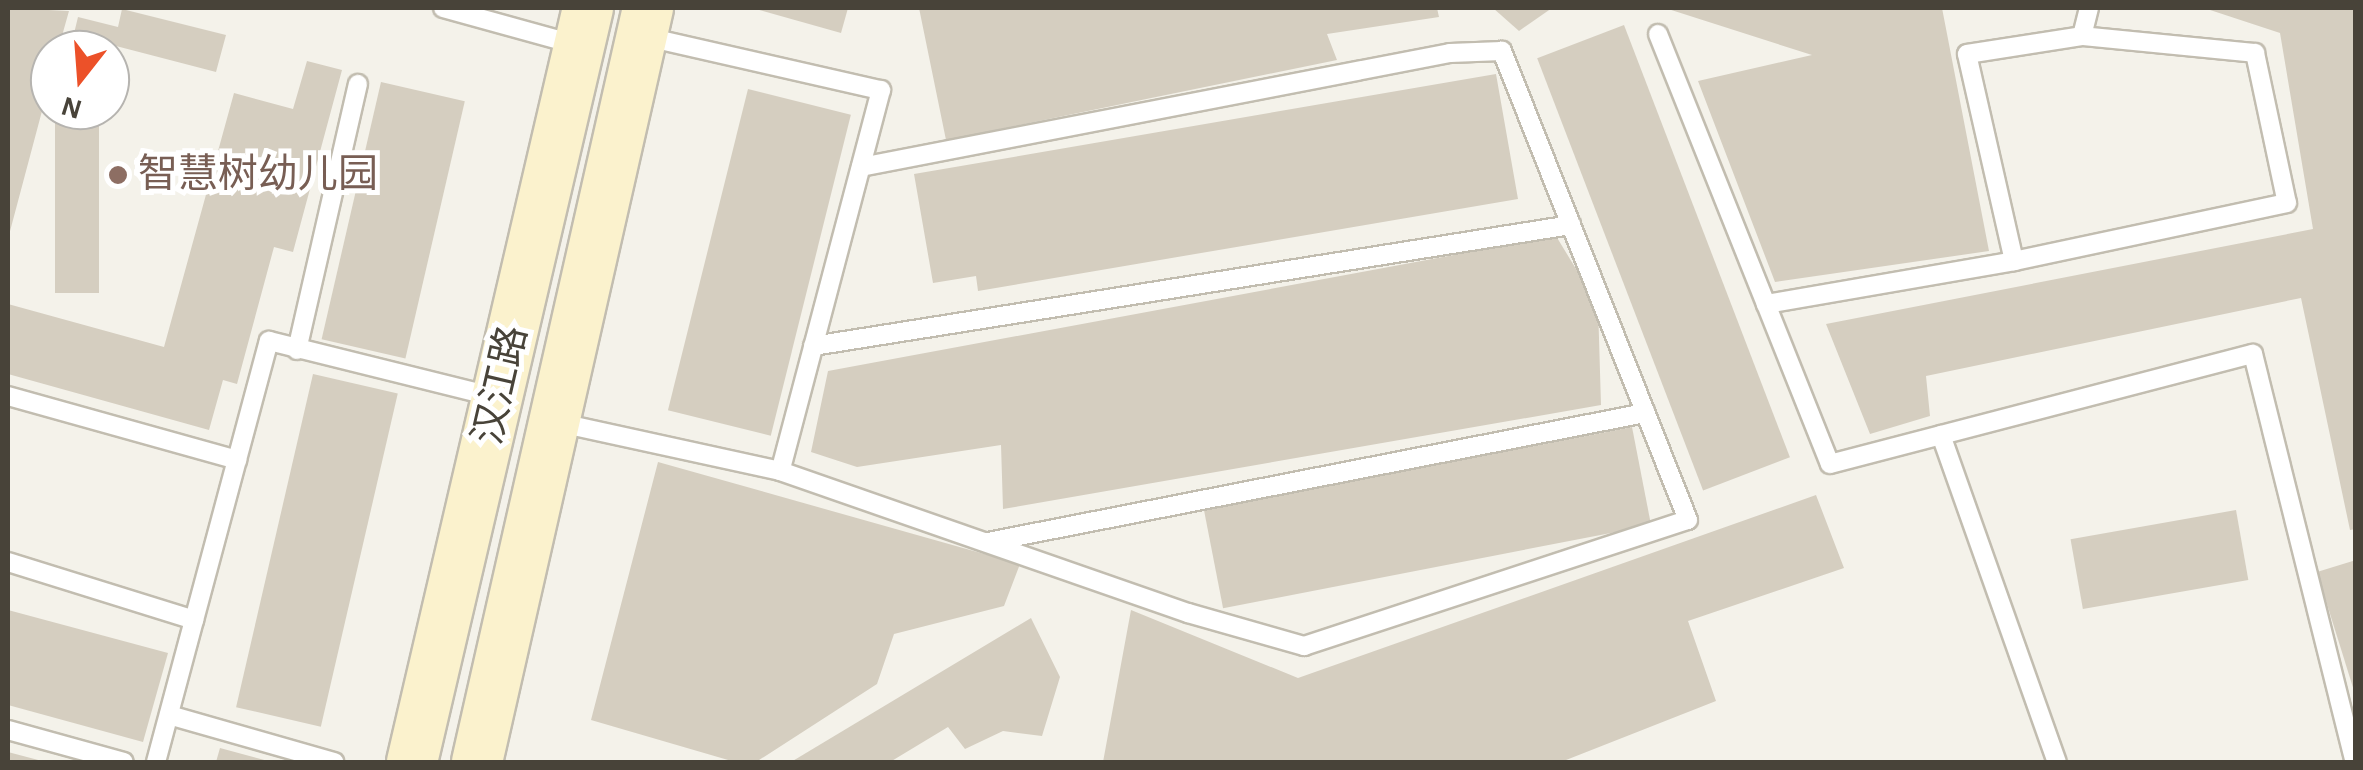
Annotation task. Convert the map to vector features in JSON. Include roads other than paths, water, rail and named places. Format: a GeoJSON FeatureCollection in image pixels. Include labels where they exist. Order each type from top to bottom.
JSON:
{"type":"FeatureCollection","features":[{"type":"Feature","properties":{"kind":"main road","name":"汉江路"},"geometry":{"type":"LineString","coordinates":[[477,762],[644,22]]}},
{"type":"Feature","properties":{"kind":"main road","name":"汉江路"},"geometry":{"type":"LineString","coordinates":[[412,762],[584,26]]}},
{"type":"Feature","properties":{"kind":"lane"},"geometry":{"type":"LineString","coordinates":[[443,8],[584,26]]}},
{"type":"Feature","properties":{"kind":"lane"},"geometry":{"type":"LineString","coordinates":[[2082,36],[2089,8]]}},
{"type":"Feature","properties":{"kind":"lane"},"geometry":{"type":"LineString","coordinates":[[644,22],[880,90],[780,471]]}},
{"type":"Feature","properties":{"kind":"lane"},"geometry":{"type":"LineString","coordinates":[[1658,34],[1830,464],[2253,354],[2355,762]]}},
{"type":"Feature","properties":{"kind":"lane"},"geometry":{"type":"LineString","coordinates":[[1766,304],[2014,261],[2287,203],[2255,53],[2082,36],[1967,54],[2014,261]]}},
{"type":"Feature","properties":{"kind":"lane"},"geometry":{"type":"LineString","coordinates":[[554,422],[780,471],[1188,614],[1304,646],[1688,520],[1502,51],[1450,54],[861,167]]}},
{"type":"Feature","properties":{"kind":"lane"},"geometry":{"type":"LineString","coordinates":[[297,350],[358,84]]}},
{"type":"Feature","properties":{"kind":"lane"},"geometry":{"type":"LineString","coordinates":[[813,346],[1571,226]]}},
{"type":"Feature","properties":{"kind":"lane"},"geometry":{"type":"LineString","coordinates":[[156,762],[269,341],[498,398]]}},
{"type":"Feature","properties":{"kind":"lane"},"geometry":{"type":"LineString","coordinates":[[8,396],[237,460]]}},
{"type":"Feature","properties":{"kind":"lane"},"geometry":{"type":"LineString","coordinates":[[985,542],[1645,413]]}},
{"type":"Feature","properties":{"kind":"lane"},"geometry":{"type":"LineString","coordinates":[[1940,436],[2057,762]]}},
{"type":"Feature","properties":{"kind":"lane"},"geometry":{"type":"LineString","coordinates":[[8,562],[194,620]]}},
{"type":"Feature","properties":{"kind":"lane"},"geometry":{"type":"LineString","coordinates":[[169,715],[334,762]]}},
{"type":"Feature","properties":{"kind":"lane"},"geometry":{"type":"LineString","coordinates":[[8,730],[124,762]]}},
{"type":"Feature","properties":{"kind":"place","name":"智慧树幼儿园"},"geometry":{"type":"Point","coordinates":[118,175]}}]}
